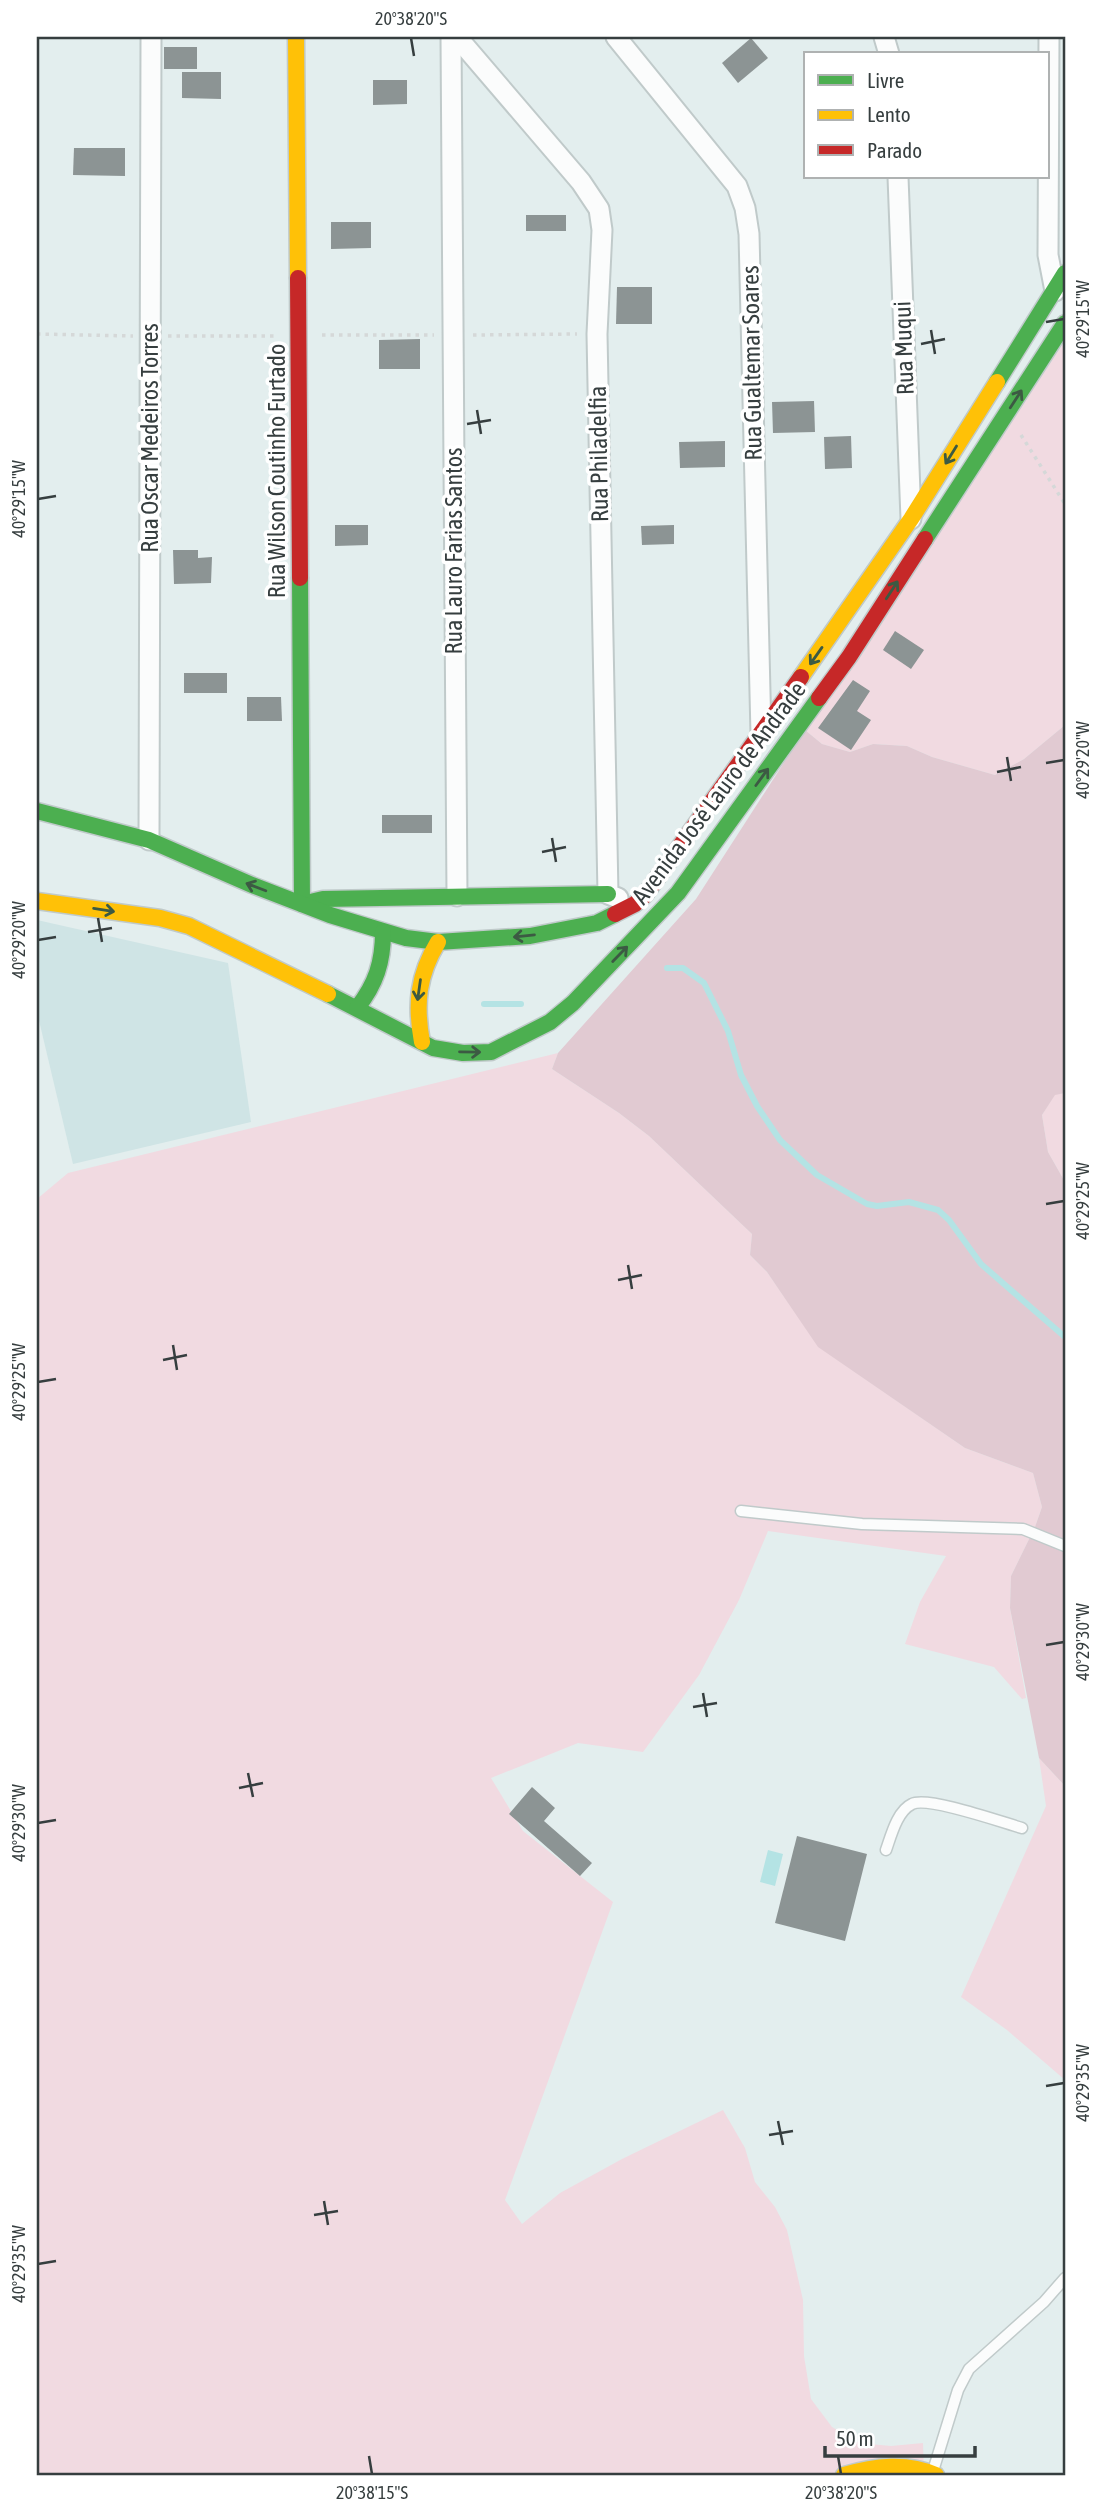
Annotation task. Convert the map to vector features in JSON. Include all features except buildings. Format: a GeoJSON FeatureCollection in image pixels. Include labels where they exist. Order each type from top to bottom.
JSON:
{"type":"FeatureCollection","features":[{"type":"Feature","properties":{"kind":"street","name":"Rua Oscar Medeiros Torres"},"geometry":{"type":"LineString","coordinates":[[149,840],[150,37]]}},
{"type":"Feature","properties":{"kind":"street","name":"Rua Wilson Coutinho Furtado"},"geometry":{"type":"LineString","coordinates":[[296,37],[302,904]]}},
{"type":"Feature","properties":{"kind":"street","name":"Rua Lauro Farias Santos"},"geometry":{"type":"LineString","coordinates":[[451,37],[457,896]]}},
{"type":"Feature","properties":{"kind":"street","name":"Rua Philadelfia"},"geometry":{"type":"LineString","coordinates":[[457,37],[581,182],[599,209],[601,230],[597,348],[608,894]]}},
{"type":"Feature","properties":{"kind":"street","name":"Rua Gualtemar Soares"},"geometry":{"type":"LineString","coordinates":[[616,37],[737,186],[745,208],[749,234],[761,734]]}},
{"type":"Feature","properties":{"kind":"street","name":"Rua Muqui"},"geometry":{"type":"LineString","coordinates":[[898,178],[911,519]]}},
{"type":"Feature","properties":{"kind":"street"},"geometry":{"type":"LineString","coordinates":[[1048,178],[1048,255],[1055,291]]}},
{"type":"Feature","properties":{"kind":"street","name":"Avenida José Lauro de Andrade"},"geometry":{"type":"LineString","coordinates":[[37,811],[149,840],[252,886],[383,932],[438,942],[530,936],[584,926],[597,923],[635,904],[645,895],[761,734],[911,519],[1065,273]]}},
{"type":"Feature","properties":{"kind":"street","name":"Avenida José Lauro de Andrade"},"geometry":{"type":"LineString","coordinates":[[37,901],[160,918],[189,926],[250,954],[433,1048],[463,1053],[491,1052],[550,1022],[573,1003],[678,893],[849,657],[1065,323]]}},
{"type":"Feature","properties":{"kind":"street"},"geometry":{"type":"LineString","coordinates":[[302,904],[323,899],[608,894],[635,904]]}},
{"type":"Feature","properties":{"kind":"street"},"geometry":{"type":"LineString","coordinates":[[356,1008],[370,993],[379,974],[384,953],[383,932]]}},
{"type":"Feature","properties":{"kind":"street"},"geometry":{"type":"LineString","coordinates":[[422,1042],[416,1015],[417,988],[425,962],[438,942]]}},
{"type":"Feature","properties":{"kind":"street"},"geometry":{"type":"LineString","coordinates":[[844,2475],[883,2466],[906,2467],[934,2474]]}},
{"type":"Feature","properties":{"kind":"lane"},"geometry":{"type":"LineString","coordinates":[[741,1511],[862,1524],[1023,1529],[1065,1546]]}},
{"type":"Feature","properties":{"kind":"lane"},"geometry":{"type":"LineString","coordinates":[[886,1850],[898,1819],[911,1804],[928,1801],[1022,1828]]}},
{"type":"Feature","properties":{"kind":"lane"},"geometry":{"type":"LineString","coordinates":[[934,2474],[957,2390],[969,2369],[1044,2302],[1065,2278]]}},
{"type":"Feature","properties":{"kind":"path"},"geometry":{"type":"LineString","coordinates":[[1007,412],[1065,504]]}},
{"type":"Feature","properties":{"kind":"shaded area"},"geometry":{"type":"Polygon","coordinates":[[[1065,341],[1065,725],[1024,759],[995,775],[932,757],[907,746],[873,744],[850,752],[822,744],[805,730],[1065,341]]]}},
{"type":"Feature","properties":{"kind":"shaded area"},"geometry":{"type":"Polygon","coordinates":[[[1065,725],[1065,1093],[1055,1095],[1042,1115],[1048,1152],[1065,1182],[1065,1786],[1039,1758],[1010,1608],[1011,1576],[1042,1507],[1033,1473],[965,1448],[818,1347],[767,1272],[750,1255],[752,1234],[649,1136],[552,1069],[558,1053],[696,899],[805,730],[822,744],[850,752],[873,744],[907,746],[932,757],[995,775],[1024,759],[1065,725]]]}},
{"type":"Feature","properties":{"kind":"shaded area"},"geometry":{"type":"Polygon","coordinates":[[[37,920],[228,963],[251,1122],[73,1164],[37,1012],[37,920]]]}},
{"type":"Feature","properties":{"kind":"shaded area"},"geometry":{"type":"Polygon","coordinates":[[[558,1053],[552,1069],[649,1136],[752,1234],[750,1255],[767,1272],[819,1347],[965,1448],[1033,1473],[1042,1507],[1011,1576],[1010,1608],[1026,1698],[1022,1699],[994,1667],[905,1644],[920,1602],[946,1556],[768,1531],[739,1600],[699,1675],[643,1752],[578,1743],[491,1778],[523,1831],[613,1902],[505,2200],[522,2224],[560,2193],[622,2159],[723,2110],[745,2148],[755,2182],[775,2207],[787,2230],[803,2300],[804,2356],[811,2399],[832,2427],[859,2443],[891,2446],[923,2443],[924,2475],[37,2475],[37,1199],[68,1173],[558,1053]]]}},
{"type":"Feature","properties":{"kind":"shaded area"},"geometry":{"type":"Polygon","coordinates":[[[1065,1093],[1065,1182],[1048,1152],[1042,1115],[1055,1094],[1065,1093]]]}},
{"type":"Feature","properties":{"kind":"shaded area"},"geometry":{"type":"Polygon","coordinates":[[[1039,1758],[1065,1786],[1065,2080],[1007,2030],[961,1997],[1046,1806],[1039,1758]]]}},
{"type":"Feature","properties":{"kind":"water"},"geometry":{"type":"Polygon","coordinates":[[[768,1850],[783,1854],[775,1886],[760,1882],[768,1850]]]}},
{"type":"Feature","properties":{"kind":"waterway"},"geometry":{"type":"LineString","coordinates":[[667,968],[683,968],[704,983],[728,1031],[741,1075],[757,1106],[780,1140],[817,1175],[867,1204],[877,1206],[909,1202],[938,1210],[949,1220],[981,1264],[1065,1337]]}},
{"type":"Feature","properties":{"kind":"waterway"},"geometry":{"type":"LineString","coordinates":[[484,1004],[521,1004]]}},
{"type":"Feature","properties":{"kind":"traffic: fast"},"geometry":{"type":"LineString","coordinates":[[997,382],[1065,273]]}},
{"type":"Feature","properties":{"kind":"traffic: fast"},"geometry":{"type":"LineString","coordinates":[[925,539],[1065,323]]}},
{"type":"Feature","properties":{"kind":"traffic: fast"},"geometry":{"type":"LineString","coordinates":[[300,578],[302,904],[323,899],[608,894]]}},
{"type":"Feature","properties":{"kind":"traffic: fast"},"geometry":{"type":"LineString","coordinates":[[328,994],[433,1048],[463,1053],[491,1052],[550,1022],[573,1003],[678,893],[819,698]]}},
{"type":"Feature","properties":{"kind":"traffic: fast"},"geometry":{"type":"LineString","coordinates":[[37,811],[149,840],[252,885],[330,915],[406,938],[438,942],[530,936],[597,923],[615,914]]}},
{"type":"Feature","properties":{"kind":"traffic: fast"},"geometry":{"type":"LineString","coordinates":[[357,1008],[377,972],[382,953],[383,932]]}},
{"type":"Feature","properties":{"kind":"traffic: slow"},"geometry":{"type":"LineString","coordinates":[[296,37],[298,278]]}},
{"type":"Feature","properties":{"kind":"traffic: slow"},"geometry":{"type":"LineString","coordinates":[[801,677],[911,519],[997,382]]}},
{"type":"Feature","properties":{"kind":"traffic: slow"},"geometry":{"type":"LineString","coordinates":[[37,901],[160,918],[189,926],[328,994]]}},
{"type":"Feature","properties":{"kind":"traffic: slow"},"geometry":{"type":"LineString","coordinates":[[422,1042],[420,990],[426,966],[438,942]]}},
{"type":"Feature","properties":{"kind":"traffic: slow"},"geometry":{"type":"LineString","coordinates":[[844,2475],[890,2467],[913,2468],[936,2475]]}},
{"type":"Feature","properties":{"kind":"traffic: jam"},"geometry":{"type":"LineString","coordinates":[[298,278],[300,578]]}},
{"type":"Feature","properties":{"kind":"traffic: jam"},"geometry":{"type":"LineString","coordinates":[[819,698],[849,657],[925,539]]}},
{"type":"Feature","properties":{"kind":"traffic: jam"},"geometry":{"type":"LineString","coordinates":[[615,914],[635,904],[645,895],[801,677]]}}]}
